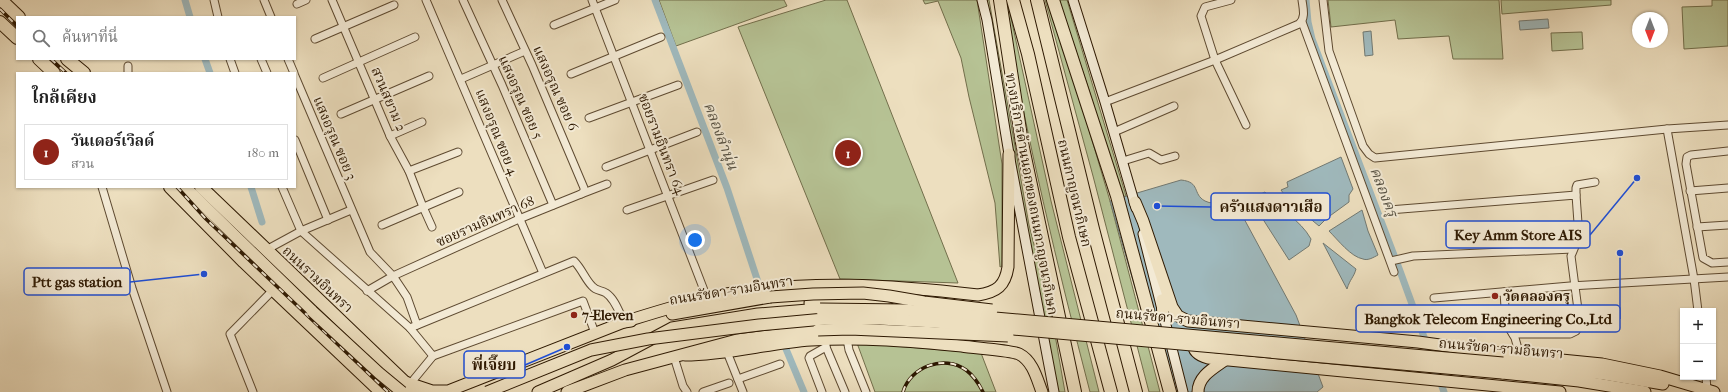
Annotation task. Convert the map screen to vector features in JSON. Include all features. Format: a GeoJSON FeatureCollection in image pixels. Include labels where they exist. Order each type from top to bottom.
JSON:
{"type":"FeatureCollection","features":[{"type":"Feature","properties":{"kind":"highway"},"geometry":{"type":"LineString","coordinates":[[1000,0],[1022,143],[1075,392]]}},
{"type":"Feature","properties":{"kind":"highway","name":"ถนนกาญจนาภิเษก"},"geometry":{"type":"LineString","coordinates":[[1013,0],[1028,54],[1068,237],[1111,392]]}},
{"type":"Feature","properties":{"kind":"highway","name":"ถนนกาญจนาภิเษก"},"geometry":{"type":"LineString","coordinates":[[1037,0],[1093,229],[1136,392]]}},
{"type":"Feature","properties":{"kind":"highway"},"geometry":{"type":"LineString","coordinates":[[1053,0],[1116,196],[1170,392]]}},
{"type":"Feature","properties":{"kind":"highway"},"geometry":{"type":"LineString","coordinates":[[5,5],[18,16]]}},
{"type":"Feature","properties":{"kind":"highway"},"geometry":{"type":"LineString","coordinates":[[5,5],[27,16]]}},
{"type":"Feature","properties":{"kind":"highway"},"geometry":{"type":"LineString","coordinates":[[5,5],[16,28]]}},
{"type":"Feature","properties":{"kind":"highway"},"geometry":{"type":"LineString","coordinates":[[0,22],[16,37]]}},
{"type":"Feature","properties":{"kind":"highway"},"geometry":{"type":"LineString","coordinates":[[40,60],[53,72]]}},
{"type":"Feature","properties":{"kind":"highway"},"geometry":{"type":"LineString","coordinates":[[47,60],[57,72]]}},
{"type":"Feature","properties":{"kind":"highway"},"geometry":{"type":"LineString","coordinates":[[68,60],[83,72]]}},
{"type":"Feature","properties":{"kind":"highway"},"geometry":{"type":"LineString","coordinates":[[72,60],[83,72]]}},
{"type":"Feature","properties":{"kind":"highway"},"geometry":{"type":"LineString","coordinates":[[171,188],[381,392]]}},
{"type":"Feature","properties":{"kind":"highway","name":"ถนนรามอินทรา"},"geometry":{"type":"LineString","coordinates":[[202,188],[391,368],[408,388]]}},
{"type":"Feature","properties":{"kind":"highway"},"geometry":{"type":"LineString","coordinates":[[1058,308],[1083,392]]}},
{"type":"Feature","properties":{"kind":"highway"},"geometry":{"type":"LineString","coordinates":[[369,381],[385,378],[390,372],[391,368]]}},
{"type":"Feature","properties":{"kind":"main road","name":"ทางบริการด้านนอกของถนนกาญจนาภิเษก"},"geometry":{"type":"LineString","coordinates":[[982,0],[987,20],[1009,154],[1054,392]]}},
{"type":"Feature","properties":{"kind":"main road"},"geometry":{"type":"LineString","coordinates":[[1073,0],[1106,102],[1135,202],[1183,392]]}},
{"type":"Feature","properties":{"kind":"main road"},"geometry":{"type":"LineString","coordinates":[[624,322],[707,298],[755,290],[816,285],[864,285],[978,295],[986,294],[1004,283],[1007,276],[1009,154]]}},
{"type":"Feature","properties":{"kind":"main road","name":"ถนนรัชดา-รามอินทรา"},"geometry":{"type":"LineString","coordinates":[[186,188],[312,311],[384,378],[408,388],[440,392],[458,388],[624,322],[770,297],[833,293],[876,294],[924,302],[1002,311],[1076,324]]}},
{"type":"Feature","properties":{"kind":"main road"},"geometry":{"type":"LineString","coordinates":[[1135,202],[1174,312],[1188,322],[1418,342],[1520,356],[1602,364],[1660,376],[1709,391]]}},
{"type":"Feature","properties":{"kind":"main road"},"geometry":{"type":"LineString","coordinates":[[672,328],[703,318],[754,308],[805,303],[870,301],[917,292],[939,291]]}},
{"type":"Feature","properties":{"kind":"main road"},"geometry":{"type":"LineString","coordinates":[[978,295],[991,304],[999,315],[1000,328],[994,342],[983,348]]}},
{"type":"Feature","properties":{"kind":"main road"},"geometry":{"type":"LineString","coordinates":[[1163,315],[1162,300],[1165,299],[1170,302]]}},
{"type":"Feature","properties":{"kind":"main road","name":"ถนนรัชดา-รามอินทรา"},"geometry":{"type":"LineString","coordinates":[[538,392],[612,360],[672,328],[758,314],[820,309],[905,310],[1076,324],[1502,368],[1645,392]]}},
{"type":"Feature","properties":{"kind":"main road","name":"ถนนรัชดา-รามอินทรา"},"geometry":{"type":"LineString","coordinates":[[487,392],[575,356],[610,345],[784,322],[840,318],[886,319],[1102,338],[1502,368],[1604,374],[1709,391]]}},
{"type":"Feature","properties":{"kind":"main road"},"geometry":{"type":"LineString","coordinates":[[1213,324],[1201,329],[1195,335],[1193,345],[1194,350],[1201,356],[1225,360],[1560,392]]}},
{"type":"Feature","properties":{"kind":"main road","name":"ถนนรัชดา-รามอินทรา"},"geometry":{"type":"LineString","coordinates":[[568,392],[625,370],[737,340],[818,330],[850,329],[1009,336],[1102,338]]}},
{"type":"Feature","properties":{"kind":"main road"},"geometry":{"type":"LineString","coordinates":[[1349,336],[1364,346],[1367,356],[1365,364],[1354,372]]}},
{"type":"Feature","properties":{"kind":"main road"},"geometry":{"type":"LineString","coordinates":[[679,356],[727,352],[774,344],[826,344],[847,339],[895,340],[983,348],[1018,353],[1027,360],[1033,368],[1042,392]]}},
{"type":"Feature","properties":{"kind":"main road"},"geometry":{"type":"LineString","coordinates":[[1198,392],[1199,385],[1204,376],[1225,360]]}},
{"type":"Feature","properties":{"kind":"main road"},"geometry":{"type":"LineString","coordinates":[[473,392],[484,378]]}},
{"type":"Feature","properties":{"kind":"street"},"geometry":{"type":"LineString","coordinates":[[214,0],[218,16]]}},
{"type":"Feature","properties":{"kind":"street"},"geometry":{"type":"LineString","coordinates":[[264,0],[271,16]]}},
{"type":"Feature","properties":{"kind":"street"},"geometry":{"type":"LineString","coordinates":[[297,4],[306,0]]}},
{"type":"Feature","properties":{"kind":"street","name":"สวนสยาม 2"},"geometry":{"type":"LineString","coordinates":[[332,0],[390,136],[409,171],[422,207],[432,227]]}},
{"type":"Feature","properties":{"kind":"street","name":"แสงอรุณ ซอย 4"},"geometry":{"type":"LineString","coordinates":[[426,0],[543,274]]}},
{"type":"Feature","properties":{"kind":"street","name":"แสงอรุณ ซอย 5"},"geometry":{"type":"LineString","coordinates":[[463,0],[493,65],[553,205]]}},
{"type":"Feature","properties":{"kind":"street","name":"แสงอรุณ ซอย 6"},"geometry":{"type":"LineString","coordinates":[[502,0],[525,51],[582,191]]}},
{"type":"Feature","properties":{"kind":"street","name":"ซอยรามอินทรา 64"},"geometry":{"type":"LineString","coordinates":[[592,0],[707,298]]}},
{"type":"Feature","properties":{"kind":"street"},"geometry":{"type":"LineString","coordinates":[[554,25],[615,0]]}},
{"type":"Feature","properties":{"kind":"street"},"geometry":{"type":"LineString","coordinates":[[1231,0],[1205,7],[1202,11],[1202,16],[1215,60],[1246,125]]}},
{"type":"Feature","properties":{"kind":"street"},"geometry":{"type":"LineString","coordinates":[[1302,0],[1302,22],[1392,261],[1394,272]]}},
{"type":"Feature","properties":{"kind":"street"},"geometry":{"type":"LineString","coordinates":[[1323,0],[1329,51],[1363,146],[1369,154],[1376,158],[1667,129],[1728,125]]}},
{"type":"Feature","properties":{"kind":"street"},"geometry":{"type":"LineString","coordinates":[[314,40],[394,5]]}},
{"type":"Feature","properties":{"kind":"street"},"geometry":{"type":"LineString","coordinates":[[1106,102],[1215,60],[1302,22]]}},
{"type":"Feature","properties":{"kind":"street"},"geometry":{"type":"LineString","coordinates":[[571,74],[661,37]]}},
{"type":"Feature","properties":{"kind":"street"},"geometry":{"type":"LineString","coordinates":[[323,78],[359,61],[415,38]]}},
{"type":"Feature","properties":{"kind":"street"},"geometry":{"type":"LineString","coordinates":[[461,79],[525,51]]}},
{"type":"Feature","properties":{"kind":"street"},"geometry":{"type":"LineString","coordinates":[[230,60],[235,72]]}},
{"type":"Feature","properties":{"kind":"street"},"geometry":{"type":"LineString","coordinates":[[261,60],[267,72]]}},
{"type":"Feature","properties":{"kind":"street","name":"แสงอรุณ ซอย 3"},"geometry":{"type":"LineString","coordinates":[[288,60],[293,72]]}},
{"type":"Feature","properties":{"kind":"street"},"geometry":{"type":"LineString","coordinates":[[341,114],[429,76]]}},
{"type":"Feature","properties":{"kind":"street","name":"แสงอรุณ ซอย 3"},"geometry":{"type":"LineString","coordinates":[[296,79],[351,210]]}},
{"type":"Feature","properties":{"kind":"street"},"geometry":{"type":"LineString","coordinates":[[588,118],[678,84]]}},
{"type":"Feature","properties":{"kind":"street"},"geometry":{"type":"LineString","coordinates":[[1114,132],[1174,106]]}},
{"type":"Feature","properties":{"kind":"street"},"geometry":{"type":"LineString","coordinates":[[390,136],[422,122]]}},
{"type":"Feature","properties":{"kind":"street"},"geometry":{"type":"LineString","coordinates":[[1667,129],[1694,279],[1698,308]]}},
{"type":"Feature","properties":{"kind":"street"},"geometry":{"type":"LineString","coordinates":[[606,167],[697,132]]}},
{"type":"Feature","properties":{"kind":"street"},"geometry":{"type":"LineString","coordinates":[[296,142],[328,220]]}},
{"type":"Feature","properties":{"kind":"street"},"geometry":{"type":"LineString","coordinates":[[1728,151],[1691,155],[1686,157],[1690,191],[1703,258],[1712,263],[1728,262]]}},
{"type":"Feature","properties":{"kind":"street"},"geometry":{"type":"LineString","coordinates":[[409,171],[458,152]]}},
{"type":"Feature","properties":{"kind":"street"},"geometry":{"type":"LineString","coordinates":[[1123,161],[1149,153],[1161,160],[1175,156]]}},
{"type":"Feature","properties":{"kind":"street"},"geometry":{"type":"LineString","coordinates":[[627,210],[668,197],[713,180]]}},
{"type":"Feature","properties":{"kind":"street"},"geometry":{"type":"LineString","coordinates":[[1513,334],[1563,334],[1576,331],[1580,325],[1571,256],[1579,237],[1576,188],[1577,185],[1596,182]]}},
{"type":"Feature","properties":{"kind":"street","name":"ซอยรามอินทรา 68"},"geometry":{"type":"LineString","coordinates":[[367,291],[393,276],[519,219],[582,191],[607,184]]}},
{"type":"Feature","properties":{"kind":"street"},"geometry":{"type":"LineString","coordinates":[[102,188],[134,295],[167,392]]}},
{"type":"Feature","properties":{"kind":"street"},"geometry":{"type":"LineString","coordinates":[[282,188],[301,231],[367,291],[413,326],[433,356]]}},
{"type":"Feature","properties":{"kind":"street"},"geometry":{"type":"LineString","coordinates":[[1690,191],[1728,188]]}},
{"type":"Feature","properties":{"kind":"street"},"geometry":{"type":"LineString","coordinates":[[382,226],[422,207],[459,192]]}},
{"type":"Feature","properties":{"kind":"street"},"geometry":{"type":"LineString","coordinates":[[1389,210],[1576,195]]}},
{"type":"Feature","properties":{"kind":"street"},"geometry":{"type":"LineString","coordinates":[[266,250],[301,231],[351,210],[370,252],[393,276],[407,297],[413,326]]}},
{"type":"Feature","properties":{"kind":"street"},"geometry":{"type":"LineString","coordinates":[[1697,227],[1728,225]]}},
{"type":"Feature","properties":{"kind":"street"},"geometry":{"type":"LineString","coordinates":[[1392,261],[1413,256],[1573,249]]}},
{"type":"Feature","properties":{"kind":"street"},"geometry":{"type":"LineString","coordinates":[[413,326],[574,261],[580,267],[592,287],[612,298],[624,322]]}},
{"type":"Feature","properties":{"kind":"street"},"geometry":{"type":"LineString","coordinates":[[1434,298],[1574,286],[1728,277]]}},
{"type":"Feature","properties":{"kind":"street"},"geometry":{"type":"LineString","coordinates":[[253,392],[230,334],[274,289]]}},
{"type":"Feature","properties":{"kind":"street"},"geometry":{"type":"LineString","coordinates":[[1504,292],[1506,323],[1513,334],[1520,356]]}},
{"type":"Feature","properties":{"kind":"street"},"geometry":{"type":"LineString","coordinates":[[408,388],[433,356],[583,301],[595,333]]}},
{"type":"Feature","properties":{"kind":"street"},"geometry":{"type":"LineString","coordinates":[[847,339],[849,350],[866,392]]}},
{"type":"Feature","properties":{"kind":"street"},"geometry":{"type":"LineString","coordinates":[[822,392],[809,358],[826,344],[845,392]]}},
{"type":"Feature","properties":{"kind":"street"},"geometry":{"type":"LineString","coordinates":[[727,352],[743,392]]}},
{"type":"Feature","properties":{"kind":"street"},"geometry":{"type":"LineString","coordinates":[[679,356],[683,386],[687,392]]}},
{"type":"Feature","properties":{"kind":"street"},"geometry":{"type":"LineString","coordinates":[[738,379],[780,364]]}},
{"type":"Feature","properties":{"kind":"street"},"geometry":{"type":"LineString","coordinates":[[1707,380],[1709,391]]}},
{"type":"Feature","properties":{"kind":"street"},"geometry":{"type":"LineString","coordinates":[[703,392],[729,383]]}},
{"type":"Feature","properties":{"kind":"green space"},"geometry":{"type":"Polygon","coordinates":[[[659,0],[784,0],[787,6],[676,46],[659,0]]]}},
{"type":"Feature","properties":{"kind":"green space"},"geometry":{"type":"Polygon","coordinates":[[[826,0],[847,0],[958,283],[840,279],[738,27],[826,0]]]}},
{"type":"Feature","properties":{"kind":"green space"},"geometry":{"type":"Polygon","coordinates":[[[923,0],[977,0],[1002,164],[1002,266],[1000,267],[995,203],[961,58],[938,1],[925,4],[923,0]]]}},
{"type":"Feature","properties":{"kind":"green space"},"geometry":{"type":"Polygon","coordinates":[[[986,0],[989,0],[1029,225],[1051,312],[1065,392],[1058,392],[1036,284],[986,0]]]}},
{"type":"Feature","properties":{"kind":"green space"},"geometry":{"type":"Polygon","coordinates":[[[1045,0],[1048,0],[1079,96],[1110,201],[1160,392],[1149,392],[1093,176],[1045,0]]]}},
{"type":"Feature","properties":{"kind":"green space"},"geometry":{"type":"Polygon","coordinates":[[[1059,0],[1067,0],[1126,196],[1121,197],[1089,90],[1059,0]]]}},
{"type":"Feature","properties":{"kind":"green space"},"geometry":{"type":"Polygon","coordinates":[[[1328,0],[1499,0],[1503,59],[1453,59],[1449,36],[1398,39],[1395,20],[1331,27],[1328,0]]]}},
{"type":"Feature","properties":{"kind":"green space"},"geometry":{"type":"Polygon","coordinates":[[[1501,0],[1611,0],[1611,5],[1502,14],[1501,0]]]}},
{"type":"Feature","properties":{"kind":"green space"},"geometry":{"type":"Polygon","coordinates":[[[1712,0],[1728,0],[1728,46],[1684,49],[1682,7],[1712,6],[1712,0]]]}},
{"type":"Feature","properties":{"kind":"green space"},"geometry":{"type":"Polygon","coordinates":[[[1009,9],[1051,201],[1099,392],[1090,392],[1054,249],[1004,10],[1009,9]]]}},
{"type":"Feature","properties":{"kind":"green space"},"geometry":{"type":"Polygon","coordinates":[[[1582,32],[1583,49],[1552,51],[1551,33],[1582,32]]]}},
{"type":"Feature","properties":{"kind":"green space"},"geometry":{"type":"Polygon","coordinates":[[[857,343],[981,353],[996,392],[875,392],[857,343]]]}},
{"type":"Feature","properties":{"kind":"water"},"geometry":{"type":"Polygon","coordinates":[[[1548,19],[1549,28],[1520,30],[1519,21],[1548,19]]]}},
{"type":"Feature","properties":{"kind":"water"},"geometry":{"type":"Polygon","coordinates":[[[1371,31],[1373,55],[1365,56],[1363,32],[1371,31]]]}},
{"type":"Feature","properties":{"kind":"water"},"geometry":{"type":"Polygon","coordinates":[[[1341,157],[1353,189],[1349,195],[1349,202],[1327,218],[1319,226],[1289,201],[1281,190],[1288,187],[1287,182],[1341,157]]]}},
{"type":"Feature","properties":{"kind":"water"},"geometry":{"type":"Polygon","coordinates":[[[1181,180],[1191,183],[1201,198],[1209,203],[1228,200],[1235,202],[1296,315],[1323,387],[1317,392],[1165,392],[1110,201],[1181,180]]]}},
{"type":"Feature","properties":{"kind":"water"},"geometry":{"type":"Polygon","coordinates":[[[1265,192],[1301,226],[1311,239],[1309,246],[1289,260],[1250,199],[1265,192]]]}},
{"type":"Feature","properties":{"kind":"water"},"geometry":{"type":"Polygon","coordinates":[[[1362,210],[1368,231],[1378,255],[1367,260],[1358,258],[1349,252],[1329,231],[1362,210]]]}},
{"type":"Feature","properties":{"kind":"water"},"geometry":{"type":"Polygon","coordinates":[[[1323,243],[1356,269],[1347,289],[1323,243]]]}},
{"type":"Feature","properties":{"kind":"waterway"},"geometry":{"type":"LineString","coordinates":[[185,0],[190,16]]}},
{"type":"Feature","properties":{"kind":"waterway","name":"คลองลำนุ่น"},"geometry":{"type":"LineString","coordinates":[[655,0],[727,188],[758,282]]}},
{"type":"Feature","properties":{"kind":"waterway","name":"คลองครุ"},"geometry":{"type":"LineString","coordinates":[[1306,0],[1308,22],[1312,39],[1444,392]]}},
{"type":"Feature","properties":{"kind":"waterway"},"geometry":{"type":"LineString","coordinates":[[205,60],[210,72]]}},
{"type":"Feature","properties":{"kind":"waterway"},"geometry":{"type":"LineString","coordinates":[[251,188],[262,222]]}},
{"type":"Feature","properties":{"kind":"waterway","name":"คลองลำนุ่น"},"geometry":{"type":"LineString","coordinates":[[786,349],[804,392]]}},
{"type":"Feature","properties":{"kind":"railway"},"geometry":{"type":"LineString","coordinates":[[0,9],[16,25]]}},
{"type":"Feature","properties":{"kind":"railway"},"geometry":{"type":"LineString","coordinates":[[52,60],[65,72]]}},
{"type":"Feature","properties":{"kind":"railway"},"geometry":{"type":"LineString","coordinates":[[178,188],[206,219],[388,392]]}},
{"type":"Feature","properties":{"kind":"railway"},"geometry":{"type":"LineString","coordinates":[[903,392],[907,383],[920,370],[938,363],[957,365],[966,370],[976,380],[983,392]]}},
{"type":"Feature","properties":{"kind":"place","name":"วันเดอร์เวิลด์"},"geometry":{"type":"Point","coordinates":[848,153]}},
{"type":"Feature","properties":{"kind":"place","name":"Key Amm Store AIS"},"geometry":{"type":"Point","coordinates":[1637,178]}},
{"type":"Feature","properties":{"kind":"place","name":"ครัวแสงดาวเสือ"},"geometry":{"type":"Point","coordinates":[1157,206]}},
{"type":"Feature","properties":{"kind":"place","name":"Bangkok Telecom Engineering Co.,Ltd"},"geometry":{"type":"Point","coordinates":[1620,253]}},
{"type":"Feature","properties":{"kind":"place","name":"Ptt gas station"},"geometry":{"type":"Point","coordinates":[204,274]}},
{"type":"Feature","properties":{"kind":"place","name":"วัดคลองครุ"},"geometry":{"type":"Point","coordinates":[1495,296]}},
{"type":"Feature","properties":{"kind":"place","name":"7-Eleven"},"geometry":{"type":"Point","coordinates":[574,315]}},
{"type":"Feature","properties":{"kind":"place","name":"พี่เจี๊ยบ"},"geometry":{"type":"Point","coordinates":[567,347]}}]}
